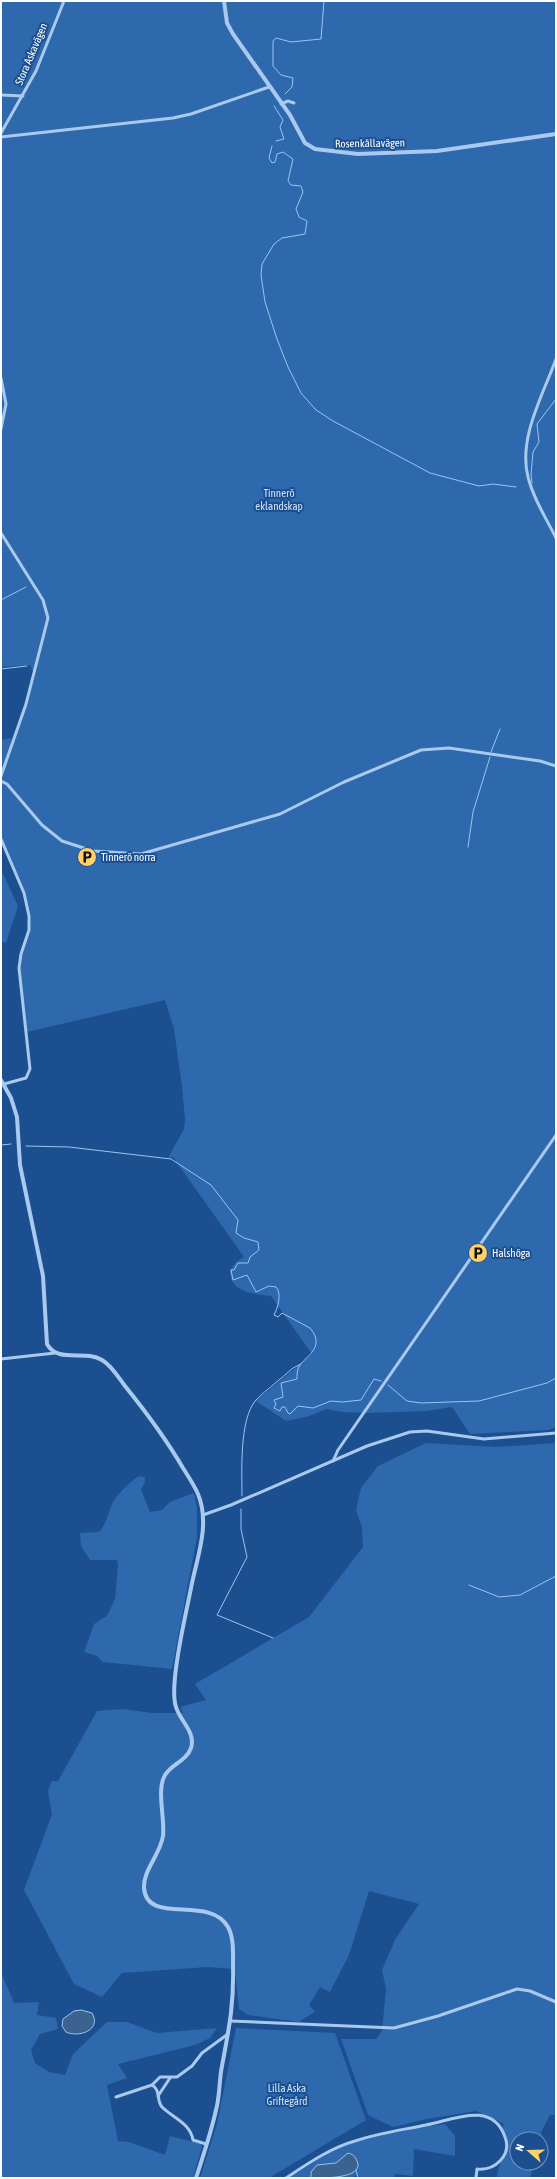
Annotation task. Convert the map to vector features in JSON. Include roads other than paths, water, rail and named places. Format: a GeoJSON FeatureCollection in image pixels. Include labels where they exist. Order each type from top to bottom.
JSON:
{"type":"FeatureCollection","features":[{"type":"Feature","properties":{"kind":"street","name":"Stora Askavägen"},"geometry":{"type":"LineString","coordinates":[[1,133],[36,71],[64,1]]}},
{"type":"Feature","properties":{"kind":"street","name":"Rosenkällavägen"},"geometry":{"type":"LineString","coordinates":[[224,1],[229,28],[281,104],[305,143],[320,151],[358,154],[437,150],[556,134]]}},
{"type":"Feature","properties":{"kind":"street"},"geometry":{"type":"LineString","coordinates":[[1,137],[173,118],[191,114],[269,87]]}},
{"type":"Feature","properties":{"kind":"street"},"geometry":{"type":"LineString","coordinates":[[1,95],[22,96]]}},
{"type":"Feature","properties":{"kind":"street"},"geometry":{"type":"LineString","coordinates":[[281,104],[288,100],[294,103]]}},
{"type":"Feature","properties":{"kind":"street"},"geometry":{"type":"LineString","coordinates":[[556,359],[531,426],[526,458],[527,475],[533,492],[556,538]]}},
{"type":"Feature","properties":{"kind":"street"},"geometry":{"type":"LineString","coordinates":[[1,378],[6,404],[1,429]]}},
{"type":"Feature","properties":{"kind":"street"},"geometry":{"type":"LineString","coordinates":[[1,533],[43,600],[48,618],[26,704],[1,776]]}},
{"type":"Feature","properties":{"kind":"street"},"geometry":{"type":"LineString","coordinates":[[1,781],[7,784],[51,834],[62,842],[99,852],[141,854],[280,814],[344,782],[421,750],[449,748],[540,761],[556,766]]}},
{"type":"Feature","properties":{"kind":"street"},"geometry":{"type":"LineString","coordinates":[[1,839],[27,900],[30,923],[21,954],[19,972],[30,1069],[26,1078],[2,1082],[11,1098],[16,1117],[20,1165],[43,1276],[47,1344],[55,1353]]}},
{"type":"Feature","properties":{"kind":"street"},"geometry":{"type":"LineString","coordinates":[[333,1461],[338,1450],[556,1135]]}},
{"type":"Feature","properties":{"kind":"street"},"geometry":{"type":"LineString","coordinates":[[1,1359],[55,1353],[63,1355],[93,1356],[109,1365],[147,1412],[169,1445],[196,1490],[202,1515],[201,1545],[181,1635],[174,1689],[176,1707],[191,1735],[191,1746],[184,1758],[170,1768],[162,1780],[162,1837],[158,1852],[146,1877],[144,1890],[148,1899],[158,1907],[174,1910],[206,1911],[218,1916],[230,1930],[234,1993],[231,2021],[222,2068],[218,2102],[196,2178]]}},
{"type":"Feature","properties":{"kind":"street"},"geometry":{"type":"LineString","coordinates":[[202,1515],[232,1505],[386,1439],[410,1432],[427,1431],[484,1439],[556,1433]]}},
{"type":"Feature","properties":{"kind":"street"},"geometry":{"type":"LineString","coordinates":[[231,2021],[394,2028],[438,2016],[517,1989],[530,1991],[556,2002]]}},
{"type":"Feature","properties":{"kind":"street"},"geometry":{"type":"LineString","coordinates":[[116,2096],[152,2085],[160,2077],[177,2077],[189,2069],[202,2053],[229,2033]]}},
{"type":"Feature","properties":{"kind":"street"},"geometry":{"type":"LineString","coordinates":[[158,2096],[170,2078]]}},
{"type":"Feature","properties":{"kind":"street"},"geometry":{"type":"LineString","coordinates":[[152,2085],[155,2087],[161,2106],[190,2129],[193,2140],[206,2144]]}},
{"type":"Feature","properties":{"kind":"street"},"geometry":{"type":"LineString","coordinates":[[286,2178],[325,2154],[354,2141],[471,2114],[491,2118],[498,2124],[506,2139],[506,2148],[503,2159],[492,2168],[477,2169],[476,2178]]}},
{"type":"Feature","properties":{"kind":"waterway"},"geometry":{"type":"LineString","coordinates":[[285,94],[292,87],[293,78],[281,75],[273,66],[273,41],[276,38],[291,42],[321,39],[324,1]]}},
{"type":"Feature","properties":{"kind":"waterway"},"geometry":{"type":"LineString","coordinates":[[274,106],[283,120],[280,127],[284,139],[276,141]]}},
{"type":"Feature","properties":{"kind":"waterway"},"geometry":{"type":"LineString","coordinates":[[272,146],[269,158],[272,163],[275,162],[277,154],[283,152],[293,159],[288,181],[291,185],[301,186],[303,192],[296,209],[299,217],[307,221],[305,234],[282,238],[274,244],[262,264],[261,275],[265,302],[277,339],[288,367],[301,393],[316,410],[333,421],[430,473],[479,486],[493,484],[516,487]]}},
{"type":"Feature","properties":{"kind":"waterway"},"geometry":{"type":"LineString","coordinates":[[532,483],[531,475],[533,452],[539,442],[537,424],[556,399]]}},
{"type":"Feature","properties":{"kind":"waterway"},"geometry":{"type":"LineString","coordinates":[[1,600],[26,587]]}},
{"type":"Feature","properties":{"kind":"waterway"},"geometry":{"type":"LineString","coordinates":[[1,669],[27,666]]}},
{"type":"Feature","properties":{"kind":"waterway"},"geometry":{"type":"LineString","coordinates":[[491,752],[500,729]]}},
{"type":"Feature","properties":{"kind":"waterway"},"geometry":{"type":"LineString","coordinates":[[468,847],[473,812],[490,757]]}},
{"type":"Feature","properties":{"kind":"waterway"},"geometry":{"type":"LineString","coordinates":[[1,1145],[11,1144]]}},
{"type":"Feature","properties":{"kind":"waterway"},"geometry":{"type":"LineString","coordinates":[[26,1146],[69,1147],[171,1159],[211,1185],[238,1220],[236,1233],[244,1238],[258,1242],[259,1250],[250,1257],[248,1263],[238,1263],[234,1270],[231,1270],[233,1280],[247,1275],[256,1292],[269,1286],[276,1287],[279,1297],[277,1309],[274,1315],[278,1317],[282,1313],[310,1328],[315,1335],[315,1347],[300,1365],[297,1379],[281,1383],[283,1397],[274,1400],[276,1404],[274,1408],[280,1411],[282,1407],[285,1407],[290,1414],[298,1406],[313,1408],[331,1401],[342,1402],[361,1400],[374,1379],[381,1381]]}},
{"type":"Feature","properties":{"kind":"waterway"},"geometry":{"type":"LineString","coordinates":[[242,1496],[244,1432],[251,1409],[256,1400],[293,1368],[301,1364]]}},
{"type":"Feature","properties":{"kind":"waterway"},"geometry":{"type":"LineString","coordinates":[[388,1385],[407,1401],[421,1403],[479,1401],[547,1383],[556,1378]]}},
{"type":"Feature","properties":{"kind":"waterway"},"geometry":{"type":"LineString","coordinates":[[241,1509],[241,1529],[247,1557],[217,1615],[273,1638]]}},
{"type":"Feature","properties":{"kind":"waterway"},"geometry":{"type":"LineString","coordinates":[[469,1585],[499,1597],[520,1595],[556,1576]]}},
{"type":"Feature","properties":{"kind":"waterway"},"geometry":{"type":"LineString","coordinates":[[356,2170],[358,2178]]}},
{"type":"Feature","properties":{"kind":"place","name":"Tinnerö norra"},"geometry":{"type":"Point","coordinates":[87,857]}},
{"type":"Feature","properties":{"kind":"place","name":"Halshöga"},"geometry":{"type":"Point","coordinates":[478,1253]}},
{"type":"Feature","properties":{"kind":"park label","name":"Tinnerö eklandskap"},"geometry":{"type":"Point","coordinates":[279,499]}},
{"type":"Feature","properties":{"kind":"park label","name":"Lilla Aska Griftegård"},"geometry":{"type":"Point","coordinates":[287,2094]}}]}
